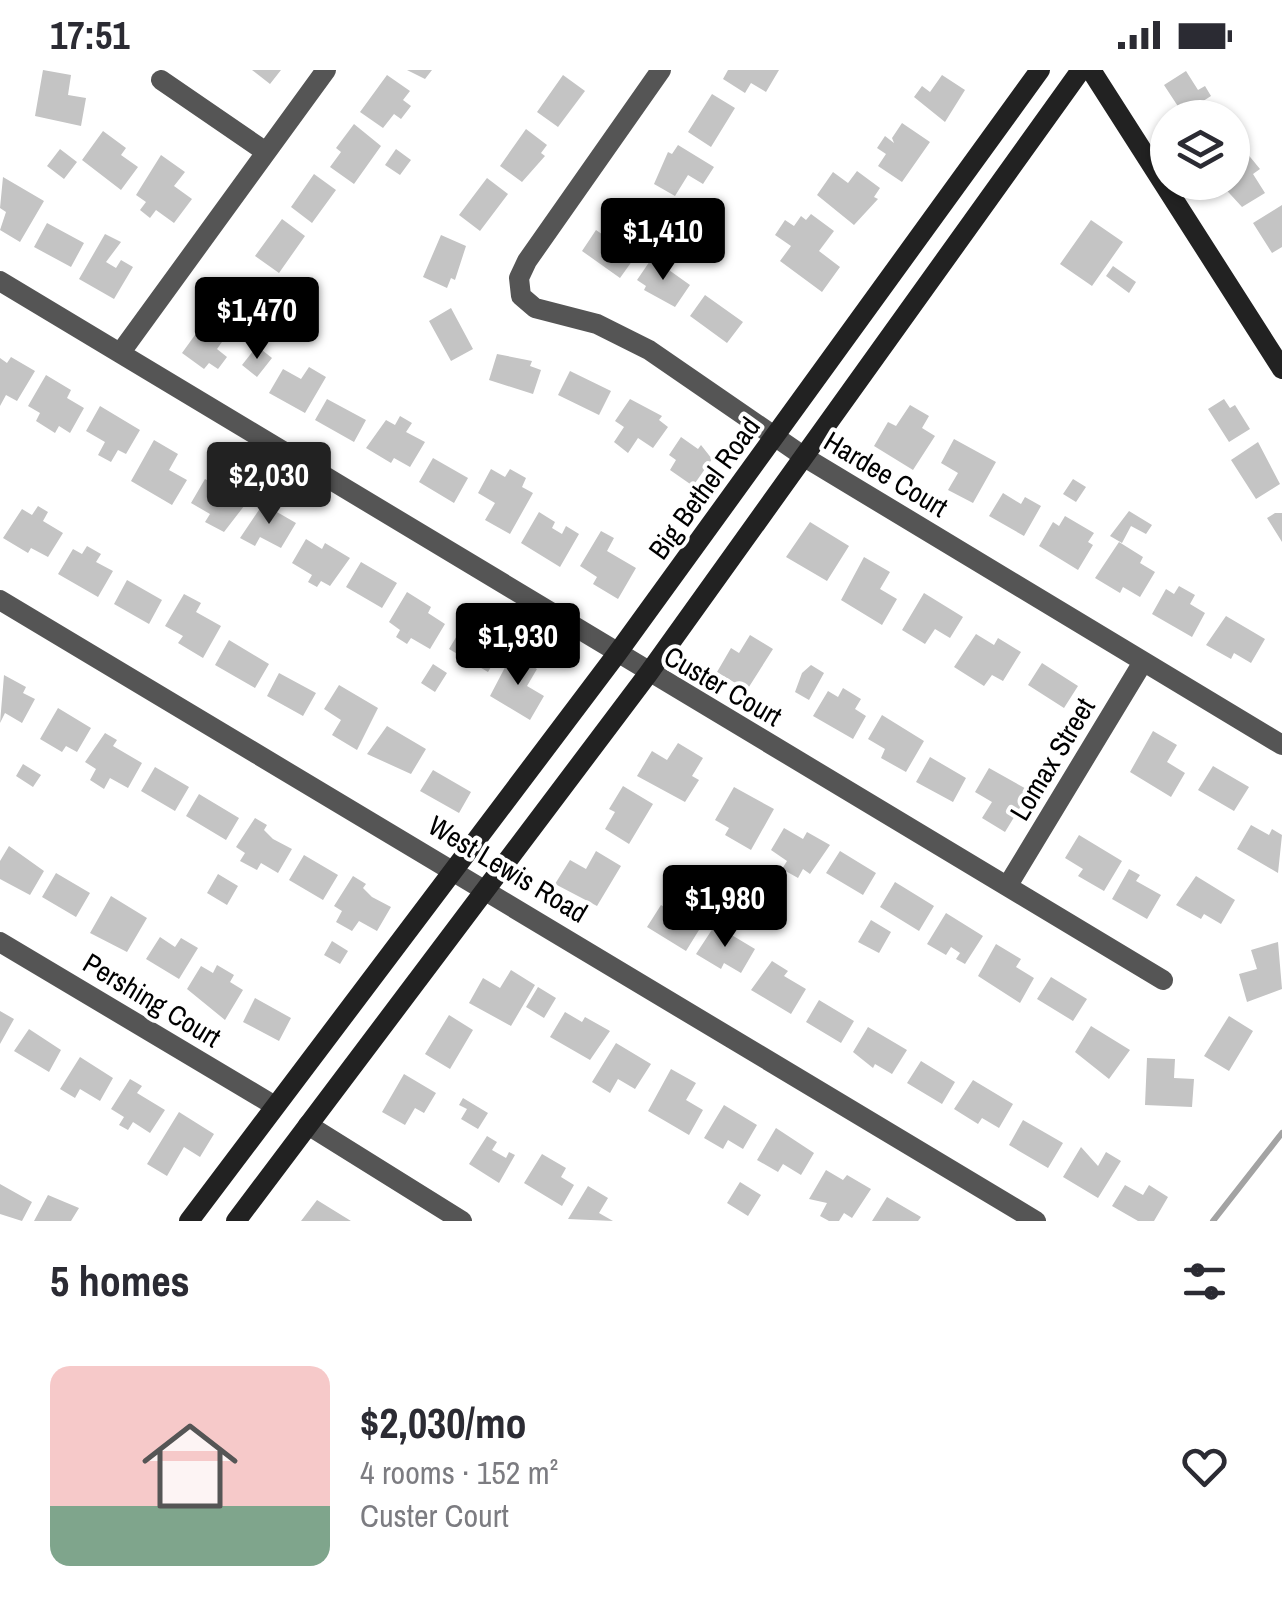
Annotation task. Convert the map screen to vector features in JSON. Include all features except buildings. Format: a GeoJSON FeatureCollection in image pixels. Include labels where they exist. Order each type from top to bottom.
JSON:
{"type":"FeatureCollection","features":[{"type":"Feature","properties":{"kind":"main road","name":"Big Bethel Road"},"geometry":{"type":"LineString","coordinates":[[189,1221],[616,654],[1040,70]]}},
{"type":"Feature","properties":{"kind":"main road"},"geometry":{"type":"LineString","coordinates":[[236,1221],[648,674],[1081,70]]}},
{"type":"Feature","properties":{"kind":"main road"},"geometry":{"type":"LineString","coordinates":[[1090,70],[1282,370]]}},
{"type":"Feature","properties":{"kind":"street"},"geometry":{"type":"LineString","coordinates":[[121,352],[326,70]]}},
{"type":"Feature","properties":{"kind":"street","name":"Hardee Court"},"geometry":{"type":"LineString","coordinates":[[661,70],[546,233],[519,278],[522,296],[535,308],[598,324],[650,350],[806,458],[1282,745]]}},
{"type":"Feature","properties":{"kind":"street"},"geometry":{"type":"LineString","coordinates":[[161,80],[266,152]]}},
{"type":"Feature","properties":{"kind":"street","name":"Custer Court"},"geometry":{"type":"LineString","coordinates":[[0,281],[648,674],[1163,980]]}},
{"type":"Feature","properties":{"kind":"street","name":"West Lewis Road"},"geometry":{"type":"LineString","coordinates":[[0,600],[1036,1221]]}},
{"type":"Feature","properties":{"kind":"street","name":"Lomax Street"},"geometry":{"type":"LineString","coordinates":[[1008,885],[1143,662]]}},
{"type":"Feature","properties":{"kind":"street","name":"Pershing Court"},"geometry":{"type":"LineString","coordinates":[[0,942],[275,1106]]}},
{"type":"Feature","properties":{"kind":"street"},"geometry":{"type":"LineString","coordinates":[[308,1125],[462,1221]]}},
{"type":"Feature","properties":{"kind":"waterway"},"geometry":{"type":"LineString","coordinates":[[1213,1221],[1282,1133]]}}]}
